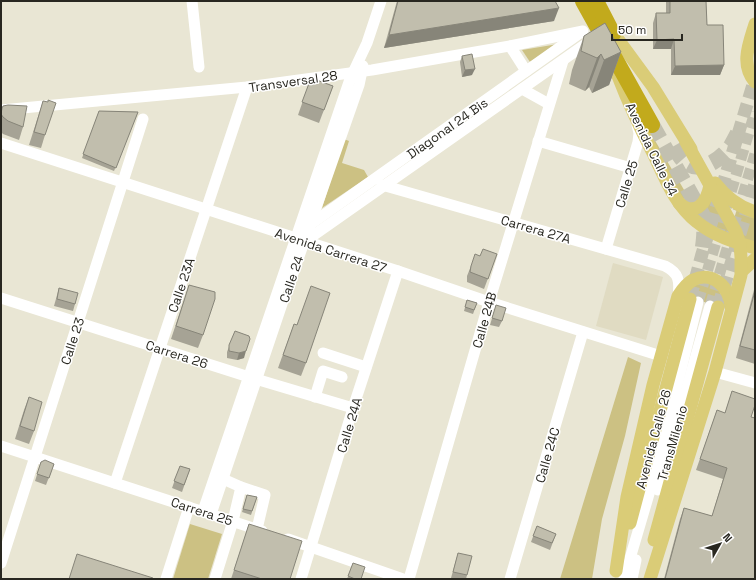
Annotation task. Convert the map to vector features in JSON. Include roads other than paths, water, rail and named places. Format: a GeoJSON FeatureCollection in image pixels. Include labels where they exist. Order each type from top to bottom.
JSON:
{"type":"FeatureCollection","features":[{"type":"Feature","properties":{"kind":"highway"},"geometry":{"type":"LineString","coordinates":[[583,1],[597,18],[656,122]]}},
{"type":"Feature","properties":{"kind":"main road","name":"Avenida Calle 34"},"geometry":{"type":"LineString","coordinates":[[597,18],[636,118],[677,201],[692,218],[707,230],[726,239],[755,248]]}},
{"type":"Feature","properties":{"kind":"main road"},"geometry":{"type":"LineString","coordinates":[[597,18],[653,87],[686,142],[736,232],[740,244],[742,271]]}},
{"type":"Feature","properties":{"kind":"main road"},"geometry":{"type":"LineString","coordinates":[[755,24],[746,56],[748,73],[755,82]]}},
{"type":"Feature","properties":{"kind":"main road"},"geometry":{"type":"LineString","coordinates":[[686,142],[707,173],[726,196],[755,212]]}},
{"type":"Feature","properties":{"kind":"main road"},"geometry":{"type":"LineString","coordinates":[[677,201],[687,208],[699,207],[706,198],[710,185]]}},
{"type":"Feature","properties":{"kind":"main road"},"geometry":{"type":"LineString","coordinates":[[650,579],[715,372],[720,307],[742,271],[755,259]]}},
{"type":"Feature","properties":{"kind":"main road"},"geometry":{"type":"LineString","coordinates":[[619,576],[627,497],[661,356],[689,299],[686,285],[692,281],[702,278],[708,278],[719,283],[726,289],[729,295],[720,307]]}},
{"type":"Feature","properties":{"kind":"main road","name":"Avenida Calle 26"},"geometry":{"type":"LineString","coordinates":[[619,576],[689,299]]}},
{"type":"Feature","properties":{"kind":"main road","name":"Avenida Calle 26"},"geometry":{"type":"LineString","coordinates":[[646,579],[653,543],[720,307]]}},
{"type":"Feature","properties":{"kind":"street"},"geometry":{"type":"LineString","coordinates":[[192,1],[199,67]]}},
{"type":"Feature","properties":{"kind":"street"},"geometry":{"type":"LineString","coordinates":[[573,1],[597,18]]}},
{"type":"Feature","properties":{"kind":"street","name":"Calle 24"},"geometry":{"type":"LineString","coordinates":[[207,513],[299,238],[318,171],[357,72],[381,2]]}},
{"type":"Feature","properties":{"kind":"street","name":"Transversal 28"},"geometry":{"type":"LineString","coordinates":[[1,110],[247,87],[357,72],[510,46],[597,18]]}},
{"type":"Feature","properties":{"kind":"street","name":"Diagonal 24 Bis"},"geometry":{"type":"LineString","coordinates":[[299,238],[386,186],[562,61],[597,18]]}},
{"type":"Feature","properties":{"kind":"street","name":"Diagonal 24 Bis"},"geometry":{"type":"LineString","coordinates":[[311,224],[526,72],[597,18]]}},
{"type":"Feature","properties":{"kind":"street"},"geometry":{"type":"LineString","coordinates":[[510,46],[526,72]]}},
{"type":"Feature","properties":{"kind":"street","name":"Calle 24B"},"geometry":{"type":"LineString","coordinates":[[409,579],[489,302],[562,61]]}},
{"type":"Feature","properties":{"kind":"street","name":"Calle 24"},"geometry":{"type":"LineString","coordinates":[[299,238],[311,224],[359,85],[357,72]]}},
{"type":"Feature","properties":{"kind":"street","name":"Calle 23A"},"geometry":{"type":"LineString","coordinates":[[115,483],[247,87]]}},
{"type":"Feature","properties":{"kind":"street"},"geometry":{"type":"LineString","coordinates":[[522,89],[549,104]]}},
{"type":"Feature","properties":{"kind":"street","name":"Calle 25"},"geometry":{"type":"LineString","coordinates":[[606,249],[638,142],[639,133],[636,118]]}},
{"type":"Feature","properties":{"kind":"street","name":"Calle 23"},"geometry":{"type":"LineString","coordinates":[[1,563],[143,119]]}},
{"type":"Feature","properties":{"kind":"street"},"geometry":{"type":"LineString","coordinates":[[538,140],[631,168]]}},
{"type":"Feature","properties":{"kind":"street","name":"Avenida Carrera 27"},"geometry":{"type":"LineString","coordinates":[[1,144],[206,210],[299,238],[489,302],[661,356]]}},
{"type":"Feature","properties":{"kind":"street","name":"Carrera 27A"},"geometry":{"type":"LineString","coordinates":[[371,182],[665,266],[671,269],[676,275],[689,299]]}},
{"type":"Feature","properties":{"kind":"street","name":"Calle 24A"},"geometry":{"type":"LineString","coordinates":[[301,579],[312,547],[353,408],[398,271]]}},
{"type":"Feature","properties":{"kind":"street","name":"Carrera 26"},"geometry":{"type":"LineString","coordinates":[[1,298],[252,378],[353,408]]}},
{"type":"Feature","properties":{"kind":"street","name":"TransMilenio"},"geometry":{"type":"LineString","coordinates":[[632,579],[636,560],[666,464],[720,307]]}},
{"type":"Feature","properties":{"kind":"street","name":"Calle 24C"},"geometry":{"type":"LineString","coordinates":[[510,579],[583,332]]}},
{"type":"Feature","properties":{"kind":"street"},"geometry":{"type":"LineString","coordinates":[[323,353],[366,367]]}},
{"type":"Feature","properties":{"kind":"street"},"geometry":{"type":"LineString","coordinates":[[315,397],[323,371],[342,377]]}},
{"type":"Feature","properties":{"kind":"street"},"geometry":{"type":"LineString","coordinates":[[715,372],[755,383]]}},
{"type":"Feature","properties":{"kind":"street","name":"Calle 24"},"geometry":{"type":"LineString","coordinates":[[207,513],[223,479],[252,378]]}},
{"type":"Feature","properties":{"kind":"street","name":"Carrera 25"},"geometry":{"type":"LineString","coordinates":[[1,446],[312,547],[403,579]]}},
{"type":"Feature","properties":{"kind":"street"},"geometry":{"type":"LineString","coordinates":[[215,579],[233,521],[250,503],[265,495],[223,479]]}},
{"type":"Feature","properties":{"kind":"street"},"geometry":{"type":"LineString","coordinates":[[241,487],[250,503],[257,529]]}},
{"type":"Feature","properties":{"kind":"street"},"geometry":{"type":"LineString","coordinates":[[166,579],[189,507]]}},
{"type":"Feature","properties":{"kind":"tunnel"},"geometry":{"type":"LineString","coordinates":[[690,299],[755,78]]}},
{"type":"Feature","properties":{"kind":"tunnel"},"geometry":{"type":"LineString","coordinates":[[698,302],[755,112]]}},
{"type":"Feature","properties":{"kind":"tunnel"},"geometry":{"type":"LineString","coordinates":[[652,125],[702,214],[704,229],[702,254]]}},
{"type":"Feature","properties":{"kind":"tunnel"},"geometry":{"type":"LineString","coordinates":[[674,146],[678,154],[688,164],[700,167],[712,163],[723,155],[731,146],[740,129]]}},
{"type":"Feature","properties":{"kind":"tunnel"},"geometry":{"type":"LineString","coordinates":[[710,306],[755,154]]}},
{"type":"Feature","properties":{"kind":"tunnel"},"geometry":{"type":"LineString","coordinates":[[718,307],[755,184]]}}]}
